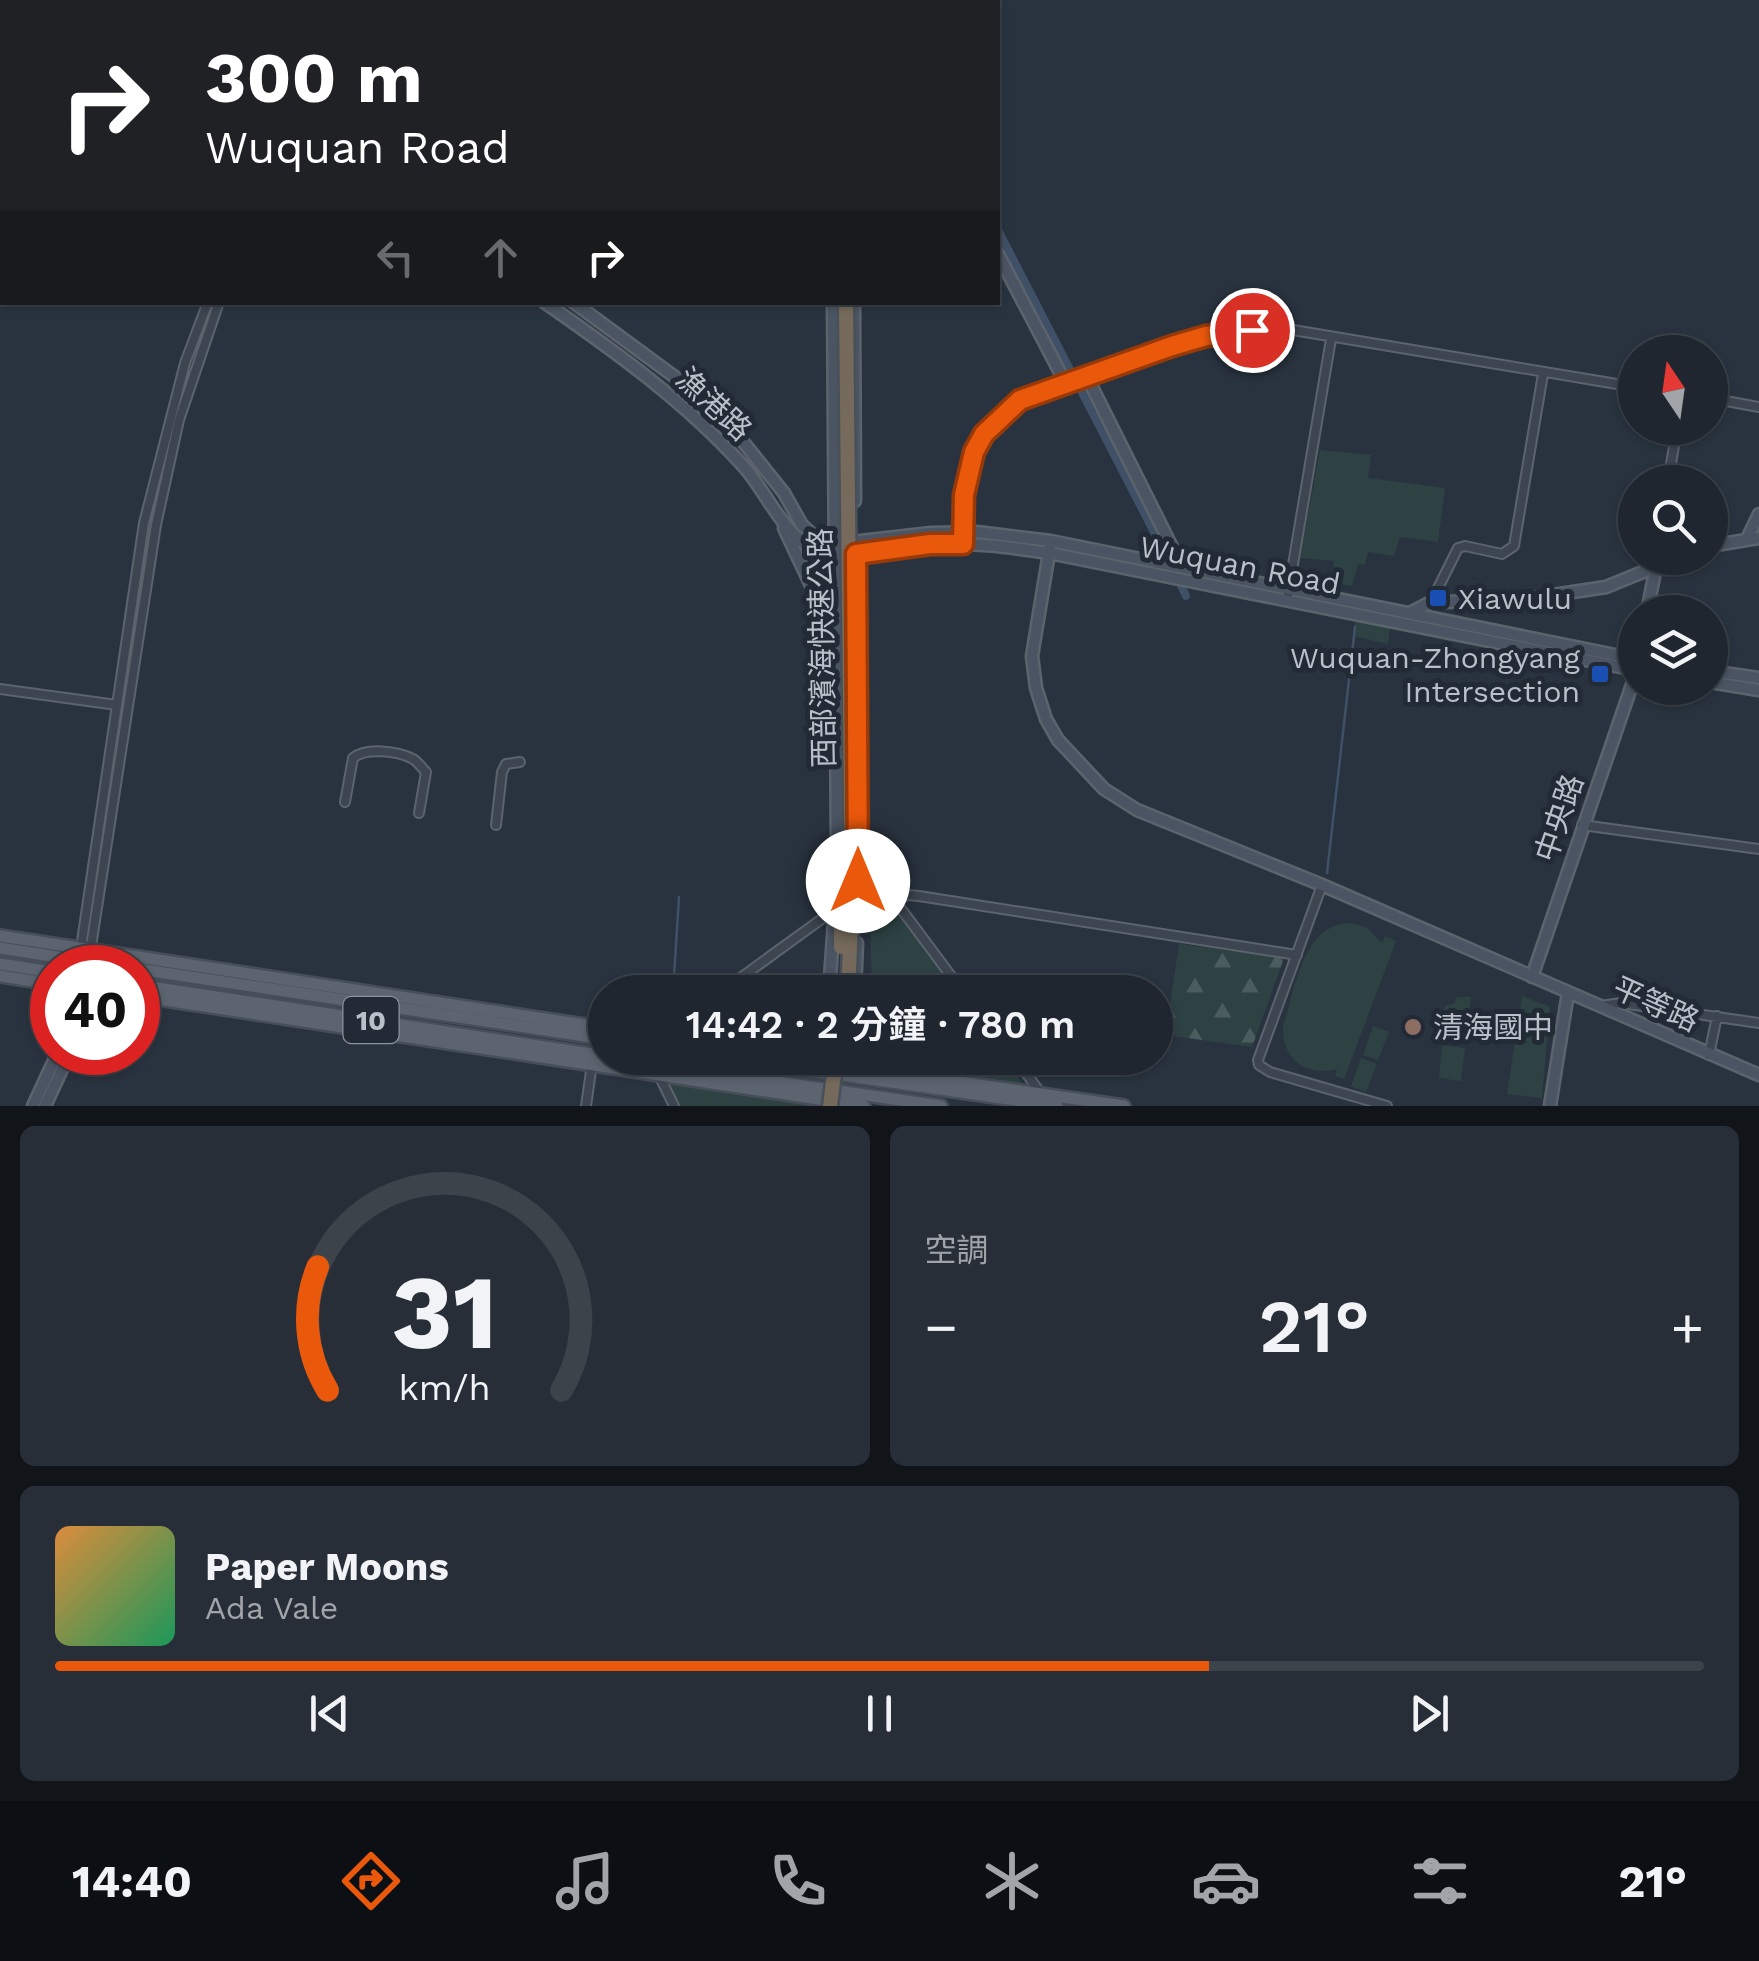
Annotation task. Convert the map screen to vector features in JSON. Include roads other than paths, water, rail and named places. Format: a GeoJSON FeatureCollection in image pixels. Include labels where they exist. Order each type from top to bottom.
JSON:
{"type":"FeatureCollection","features":[{"type":"Feature","properties":{"kind":"highway","name":"西部濱海快速公路"},"geometry":{"type":"LineString","coordinates":[[836,305],[842,882],[839,975]]}},
{"type":"Feature","properties":{"kind":"highway","name":"西部濱海快速公路"},"geometry":{"type":"LineString","coordinates":[[850,305],[851,975]]}},
{"type":"Feature","properties":{"kind":"highway"},"geometry":{"type":"LineString","coordinates":[[823,1100],[826,1075]]}},
{"type":"Feature","properties":{"kind":"highway"},"geometry":{"type":"LineString","coordinates":[[848,1102],[849,1075]]}},
{"type":"Feature","properties":{"kind":"main road"},"geometry":{"type":"LineString","coordinates":[[0,936],[32,945]]}},
{"type":"Feature","properties":{"kind":"main road"},"geometry":{"type":"LineString","coordinates":[[0,948],[30,952]]}},
{"type":"Feature","properties":{"kind":"main road"},"geometry":{"type":"LineString","coordinates":[[0,964],[30,969]]}},
{"type":"Feature","properties":{"kind":"main road"},"geometry":{"type":"LineString","coordinates":[[160,970],[588,1026]]}},
{"type":"Feature","properties":{"kind":"main road","name":"10"},"geometry":{"type":"LineString","coordinates":[[160,972],[588,1036]]}},
{"type":"Feature","properties":{"kind":"main road"},"geometry":{"type":"LineString","coordinates":[[0,976],[30,981]]}},
{"type":"Feature","properties":{"kind":"main road","name":"10"},"geometry":{"type":"LineString","coordinates":[[160,988],[588,1053]]}},
{"type":"Feature","properties":{"kind":"main road"},"geometry":{"type":"LineString","coordinates":[[160,999],[588,1063]]}},
{"type":"Feature","properties":{"kind":"main road"},"geometry":{"type":"LineString","coordinates":[[699,1075],[823,1100],[941,1106]]}},
{"type":"Feature","properties":{"kind":"main road"},"geometry":{"type":"LineString","coordinates":[[903,1075],[1047,1102],[1124,1106]]}},
{"type":"Feature","properties":{"kind":"main road"},"geometry":{"type":"LineString","coordinates":[[848,1102],[864,1106]]}},
{"type":"Feature","properties":{"kind":"street"},"geometry":{"type":"LineString","coordinates":[[1000,258],[1065,382]]}},
{"type":"Feature","properties":{"kind":"street"},"geometry":{"type":"LineString","coordinates":[[86,945],[102,804],[144,523],[171,410],[207,305]]}},
{"type":"Feature","properties":{"kind":"street"},"geometry":{"type":"LineString","coordinates":[[87,945],[113,806],[156,525],[180,420],[218,305]]}},
{"type":"Feature","properties":{"kind":"street","name":"漁港路"},"geometry":{"type":"LineString","coordinates":[[548,305],[684,404],[762,487],[779,518],[812,550],[833,557]]}},
{"type":"Feature","properties":{"kind":"street","name":"漁港路"},"geometry":{"type":"LineString","coordinates":[[577,305],[698,394],[774,480],[802,525],[815,537],[834,544]]}},
{"type":"Feature","properties":{"kind":"street"},"geometry":{"type":"LineString","coordinates":[[830,975],[838,753],[833,557],[836,305]]}},
{"type":"Feature","properties":{"kind":"street"},"geometry":{"type":"LineString","coordinates":[[850,305],[858,852],[852,975]]}},
{"type":"Feature","properties":{"kind":"street"},"geometry":{"type":"LineString","coordinates":[[963,538],[967,471],[984,434],[1020,400],[1206,336],[1281,328],[1618,385]]}},
{"type":"Feature","properties":{"kind":"street"},"geometry":{"type":"LineString","coordinates":[[195,334],[206,337]]}},
{"type":"Feature","properties":{"kind":"street"},"geometry":{"type":"LineString","coordinates":[[1288,595],[1331,339]]}},
{"type":"Feature","properties":{"kind":"street"},"geometry":{"type":"LineString","coordinates":[[1409,618],[1430,602],[1458,548],[1502,554],[1514,546],[1542,374]]}},
{"type":"Feature","properties":{"kind":"street"},"geometry":{"type":"LineString","coordinates":[[1086,376],[1182,566]]}},
{"type":"Feature","properties":{"kind":"street"},"geometry":{"type":"LineString","coordinates":[[1728,401],[1759,407]]}},
{"type":"Feature","properties":{"kind":"street"},"geometry":{"type":"LineString","coordinates":[[1728,543],[1753,538],[1759,514]]}},
{"type":"Feature","properties":{"kind":"street"},"geometry":{"type":"LineString","coordinates":[[779,518],[834,634]]}},
{"type":"Feature","properties":{"kind":"street"},"geometry":{"type":"LineString","coordinates":[[144,523],[156,525]]}},
{"type":"Feature","properties":{"kind":"street","name":"Wuquan Road"},"geometry":{"type":"LineString","coordinates":[[834,544],[963,538],[1050,547],[1182,566],[1288,595]]}},
{"type":"Feature","properties":{"kind":"street","name":"Wuquan Road"},"geometry":{"type":"LineString","coordinates":[[833,557],[963,538]]}},
{"type":"Feature","properties":{"kind":"street","name":"Wuquan Road"},"geometry":{"type":"LineString","coordinates":[[1050,547],[1618,656]]}},
{"type":"Feature","properties":{"kind":"street","name":"平等路"},"geometry":{"type":"LineString","coordinates":[[1050,547],[1034,637],[1033,674],[1046,719],[1066,752],[1104,789],[1137,810],[1759,1075]]}},
{"type":"Feature","properties":{"kind":"street"},"geometry":{"type":"LineString","coordinates":[[1430,602],[1512,601],[1558,595],[1606,588],[1632,575]]}},
{"type":"Feature","properties":{"kind":"street","name":"Wuquan Road"},"geometry":{"type":"LineString","coordinates":[[1409,618],[1618,669]]}},
{"type":"Feature","properties":{"kind":"street"},"geometry":{"type":"LineString","coordinates":[[1728,674],[1759,678]]}},
{"type":"Feature","properties":{"kind":"street"},"geometry":{"type":"LineString","coordinates":[[1728,685],[1759,690]]}},
{"type":"Feature","properties":{"kind":"street"},"geometry":{"type":"LineString","coordinates":[[0,689],[118,704]]}},
{"type":"Feature","properties":{"kind":"street","name":"中央路"},"geometry":{"type":"LineString","coordinates":[[1532,977],[1624,705]]}},
{"type":"Feature","properties":{"kind":"street"},"geometry":{"type":"LineString","coordinates":[[346,802],[353,758],[361,752],[386,752],[413,759],[426,772],[420,813]]}},
{"type":"Feature","properties":{"kind":"street"},"geometry":{"type":"LineString","coordinates":[[496,825],[502,772],[506,764],[520,762]]}},
{"type":"Feature","properties":{"kind":"street"},"geometry":{"type":"LineString","coordinates":[[102,804],[113,806]]}},
{"type":"Feature","properties":{"kind":"street"},"geometry":{"type":"LineString","coordinates":[[1582,825],[1759,849]]}},
{"type":"Feature","properties":{"kind":"street"},"geometry":{"type":"LineString","coordinates":[[858,852],[950,975]]}},
{"type":"Feature","properties":{"kind":"street"},"geometry":{"type":"LineString","coordinates":[[1322,886],[1259,1066],[1387,1106]]}},
{"type":"Feature","properties":{"kind":"street"},"geometry":{"type":"LineString","coordinates":[[745,975],[835,910],[882,909],[907,895],[1297,955]]}},
{"type":"Feature","properties":{"kind":"street"},"geometry":{"type":"LineString","coordinates":[[1550,1106],[1568,992]]}},
{"type":"Feature","properties":{"kind":"street"},"geometry":{"type":"LineString","coordinates":[[1601,1006],[1621,1003],[1759,1023]]}},
{"type":"Feature","properties":{"kind":"street"},"geometry":{"type":"LineString","coordinates":[[1639,1022],[1643,1006]]}},
{"type":"Feature","properties":{"kind":"street"},"geometry":{"type":"LineString","coordinates":[[1710,1055],[1717,1016]]}},
{"type":"Feature","properties":{"kind":"street"},"geometry":{"type":"LineString","coordinates":[[32,1106],[47,1075]]}},
{"type":"Feature","properties":{"kind":"street"},"geometry":{"type":"LineString","coordinates":[[45,1106],[59,1075]]}},
{"type":"Feature","properties":{"kind":"street"},"geometry":{"type":"LineString","coordinates":[[586,1106],[590,1075]]}},
{"type":"Feature","properties":{"kind":"street"},"geometry":{"type":"LineString","coordinates":[[659,1075],[674,1106]]}},
{"type":"Feature","properties":{"kind":"street"},"geometry":{"type":"LineString","coordinates":[[1028,1075],[1047,1102]]}},
{"type":"Feature","properties":{"kind":"waterway"},"geometry":{"type":"LineString","coordinates":[[1000,234],[1171,565]]}},
{"type":"Feature","properties":{"kind":"waterway"},"geometry":{"type":"LineString","coordinates":[[1177,577],[1186,596]]}},
{"type":"Feature","properties":{"kind":"waterway"},"geometry":{"type":"LineString","coordinates":[[1327,873],[1355,627]]}},
{"type":"Feature","properties":{"kind":"waterway"},"geometry":{"type":"LineString","coordinates":[[674,975],[679,897]]}},
{"type":"Feature","properties":{"kind":"place","name":"Xiawulu"},"geometry":{"type":"Point","coordinates":[1438,598]}},
{"type":"Feature","properties":{"kind":"place","name":"Wuquan-Zhongyang Intersection"},"geometry":{"type":"Point","coordinates":[1600,674]}},
{"type":"Feature","properties":{"kind":"place","name":"清海國中"},"geometry":{"type":"Point","coordinates":[1413,1027]}}]}
